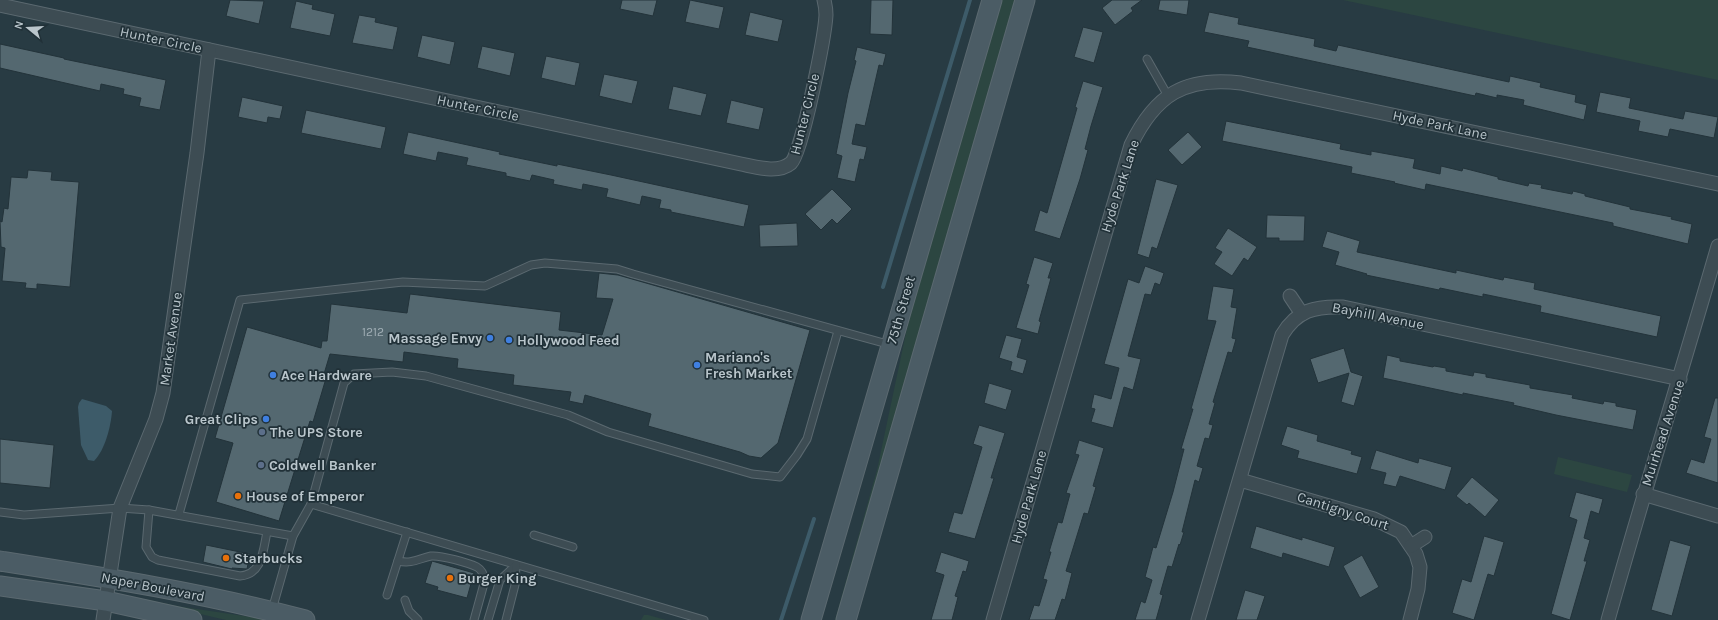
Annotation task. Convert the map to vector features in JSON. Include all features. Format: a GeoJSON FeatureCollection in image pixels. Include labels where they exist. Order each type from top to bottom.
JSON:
{"type":"FeatureCollection","features":[{"type":"Feature","properties":{"kind":"main road","name":"75th Street"},"geometry":{"type":"LineString","coordinates":[[812,620],[992,0]]}},
{"type":"Feature","properties":{"kind":"main road"},"geometry":{"type":"LineString","coordinates":[[846,620],[1025,0]]}},
{"type":"Feature","properties":{"kind":"main road","name":"Naper Boulevard"},"geometry":{"type":"LineString","coordinates":[[0,560],[109,578],[272,611],[305,620]]}},
{"type":"Feature","properties":{"kind":"main road","name":"Naper Boulevard"},"geometry":{"type":"LineString","coordinates":[[0,586],[106,601],[192,620]]}},
{"type":"Feature","properties":{"kind":"street","name":"Hunter Circle"},"geometry":{"type":"LineString","coordinates":[[0,5],[741,164],[781,169],[792,162],[800,143],[822,43],[826,14],[824,0]]}},
{"type":"Feature","properties":{"kind":"street","name":"Market Avenue"},"geometry":{"type":"LineString","coordinates":[[103,620],[120,508],[156,419],[164,393],[196,166],[209,50]]}},
{"type":"Feature","properties":{"kind":"street","name":"Hyde Park Lane"},"geometry":{"type":"LineString","coordinates":[[993,620],[1131,146],[1140,127],[1150,112],[1168,96],[1189,85],[1208,81],[1241,83],[1718,184]]}},
{"type":"Feature","properties":{"kind":"street","name":"Muirhead Avenue"},"geometry":{"type":"LineString","coordinates":[[1608,620],[1643,494],[1680,379],[1718,246]]}},
{"type":"Feature","properties":{"kind":"street"},"geometry":{"type":"LineString","coordinates":[[1290,296],[1302,314]]}},
{"type":"Feature","properties":{"kind":"street","name":"Bayhill Avenue"},"geometry":{"type":"LineString","coordinates":[[1198,620],[1282,336],[1291,323],[1302,314],[1317,307],[1343,308],[1680,379]]}},
{"type":"Feature","properties":{"kind":"street","name":"Cantigny Court"},"geometry":{"type":"LineString","coordinates":[[1240,480],[1374,518],[1401,532],[1411,546],[1420,567],[1410,620]]}},
{"type":"Feature","properties":{"kind":"street"},"geometry":{"type":"LineString","coordinates":[[1643,494],[1718,516]]}},
{"type":"Feature","properties":{"kind":"street"},"geometry":{"type":"LineString","coordinates":[[1411,546],[1425,538]]}},
{"type":"Feature","properties":{"kind":"lane"},"geometry":{"type":"LineString","coordinates":[[1147,59],[1168,96]]}},
{"type":"Feature","properties":{"kind":"lane"},"geometry":{"type":"LineString","coordinates":[[179,514],[240,300],[403,282],[485,286],[531,265],[545,263],[625,270],[633,274],[891,345]]}},
{"type":"Feature","properties":{"kind":"lane"},"geometry":{"type":"LineString","coordinates":[[272,611],[293,536],[311,504],[344,383],[354,374],[392,372],[426,376],[568,415],[608,432],[686,455],[752,474],[780,478],[807,439],[838,331]]}},
{"type":"Feature","properties":{"kind":"lane"},"geometry":{"type":"LineString","coordinates":[[311,504],[704,620]]}},
{"type":"Feature","properties":{"kind":"lane"},"geometry":{"type":"LineString","coordinates":[[0,512],[24,515],[49,512],[98,511],[120,508],[149,510],[179,514],[293,536]]}},
{"type":"Feature","properties":{"kind":"lane"},"geometry":{"type":"LineString","coordinates":[[149,510],[146,547],[152,557],[158,560],[240,576],[252,574],[260,563],[267,532]]}},
{"type":"Feature","properties":{"kind":"lane"},"geometry":{"type":"LineString","coordinates":[[387,595],[406,532]]}},
{"type":"Feature","properties":{"kind":"lane"},"geometry":{"type":"LineString","coordinates":[[534,535],[573,547]]}},
{"type":"Feature","properties":{"kind":"lane"},"geometry":{"type":"LineString","coordinates":[[398,561],[407,563],[432,556],[441,556],[478,567],[484,574],[485,580],[474,620]]}},
{"type":"Feature","properties":{"kind":"lane"},"geometry":{"type":"LineString","coordinates":[[488,620],[500,580],[516,565]]}},
{"type":"Feature","properties":{"kind":"lane"},"geometry":{"type":"LineString","coordinates":[[506,620],[516,585],[516,565]]}},
{"type":"Feature","properties":{"kind":"lane"},"geometry":{"type":"LineString","coordinates":[[405,600],[409,611],[418,620]]}},
{"type":"Feature","properties":{"kind":"green space"},"geometry":{"type":"Polygon","coordinates":[[[1001,0],[1016,0],[837,620],[835,620],[877,470],[913,300],[1001,0]]]}},
{"type":"Feature","properties":{"kind":"green space"},"geometry":{"type":"Polygon","coordinates":[[[1343,0],[1718,0],[1718,80],[1343,0]]]}},
{"type":"Feature","properties":{"kind":"green space"},"geometry":{"type":"Polygon","coordinates":[[[1558,457],[1632,475],[1627,492],[1554,474],[1558,457]]]}},
{"type":"Feature","properties":{"kind":"green space"},"geometry":{"type":"Polygon","coordinates":[[[139,598],[183,607],[271,620],[226,620],[140,600],[139,598]]]}},
{"type":"Feature","properties":{"kind":"green space"},"geometry":{"type":"Polygon","coordinates":[[[644,615],[648,615],[666,620],[641,620],[644,615]]]}},
{"type":"Feature","properties":{"kind":"water"},"geometry":{"type":"Polygon","coordinates":[[[82,399],[106,406],[112,411],[107,438],[94,461],[88,460],[81,445],[78,407],[82,399]]]}},
{"type":"Feature","properties":{"kind":"building"},"geometry":{"type":"Polygon","coordinates":[[[230,0],[264,1],[259,24],[226,16],[230,0]]]}},
{"type":"Feature","properties":{"kind":"building"},"geometry":{"type":"Polygon","coordinates":[[[622,0],[657,0],[653,16],[620,9],[622,0]]]}},
{"type":"Feature","properties":{"kind":"building"},"geometry":{"type":"Polygon","coordinates":[[[690,0],[724,7],[719,29],[685,22],[690,0]]]}},
{"type":"Feature","properties":{"kind":"building"},"geometry":{"type":"Polygon","coordinates":[[[871,0],[893,0],[892,35],[870,34],[871,0]]]}},
{"type":"Feature","properties":{"kind":"building"},"geometry":{"type":"Polygon","coordinates":[[[1112,0],[1142,0],[1131,8],[1133,11],[1115,25],[1102,8],[1112,0]]]}},
{"type":"Feature","properties":{"kind":"building"},"geometry":{"type":"Polygon","coordinates":[[[1160,0],[1189,0],[1187,15],[1158,10],[1160,0]]]}},
{"type":"Feature","properties":{"kind":"building"},"geometry":{"type":"Polygon","coordinates":[[[296,1],[313,5],[312,9],[335,14],[330,36],[290,28],[296,1]]]}},
{"type":"Feature","properties":{"kind":"building"},"geometry":{"type":"Polygon","coordinates":[[[750,12],[783,20],[778,42],[745,35],[750,12]]]}},
{"type":"Feature","properties":{"kind":"building"},"geometry":{"type":"Polygon","coordinates":[[[1209,12],[1239,18],[1238,24],[1315,39],[1314,46],[1336,51],[1338,45],[1509,82],[1510,76],[1541,83],[1540,87],[1576,95],[1575,102],[1587,105],[1584,120],[1523,105],[1524,100],[1497,95],[1497,98],[1476,93],[1475,96],[1247,47],[1249,41],[1204,32],[1209,12]]]}},
{"type":"Feature","properties":{"kind":"building"},"geometry":{"type":"Polygon","coordinates":[[[359,15],[376,18],[375,22],[398,27],[393,50],[352,43],[359,15]]]}},
{"type":"Feature","properties":{"kind":"building"},"geometry":{"type":"Polygon","coordinates":[[[1083,27],[1103,32],[1094,63],[1074,57],[1083,27]]]}},
{"type":"Feature","properties":{"kind":"building"},"geometry":{"type":"Polygon","coordinates":[[[422,35],[455,42],[450,65],[417,57],[422,35]]]}},
{"type":"Feature","properties":{"kind":"building"},"geometry":{"type":"Polygon","coordinates":[[[0,44],[166,80],[160,110],[139,106],[141,98],[123,94],[124,89],[101,84],[100,91],[0,68],[0,44]]]}},
{"type":"Feature","properties":{"kind":"building"},"geometry":{"type":"Polygon","coordinates":[[[482,46],[515,53],[510,76],[477,68],[482,46]]]}},
{"type":"Feature","properties":{"kind":"building"},"geometry":{"type":"Polygon","coordinates":[[[857,47],[886,54],[883,66],[879,65],[865,126],[856,124],[852,144],[867,147],[864,160],[860,159],[855,182],[837,178],[842,156],[836,154],[856,61],[854,60],[857,47]]]}},
{"type":"Feature","properties":{"kind":"building"},"geometry":{"type":"Polygon","coordinates":[[[546,56],[580,63],[575,86],[541,78],[546,56]]]}},
{"type":"Feature","properties":{"kind":"building"},"geometry":{"type":"Polygon","coordinates":[[[604,74],[638,81],[632,104],[599,96],[604,74]]]}},
{"type":"Feature","properties":{"kind":"building"},"geometry":{"type":"Polygon","coordinates":[[[1083,81],[1103,87],[1085,149],[1088,150],[1080,179],[1060,239],[1034,231],[1040,210],[1047,213],[1077,108],[1075,107],[1083,81]]]}},
{"type":"Feature","properties":{"kind":"building"},"geometry":{"type":"Polygon","coordinates":[[[673,86],[707,94],[701,116],[668,109],[673,86]]]}},
{"type":"Feature","properties":{"kind":"building"},"geometry":{"type":"Polygon","coordinates":[[[1600,92],[1631,98],[1629,108],[1683,119],[1685,111],[1718,117],[1714,138],[1670,129],[1668,137],[1638,131],[1640,121],[1596,112],[1600,92]]]}},
{"type":"Feature","properties":{"kind":"building"},"geometry":{"type":"Polygon","coordinates":[[[242,97],[283,106],[280,119],[268,117],[267,123],[238,117],[242,97]]]}},
{"type":"Feature","properties":{"kind":"building"},"geometry":{"type":"Polygon","coordinates":[[[731,100],[764,108],[759,130],[726,123],[731,100]]]}},
{"type":"Feature","properties":{"kind":"building"},"geometry":{"type":"Polygon","coordinates":[[[306,110],[386,127],[381,149],[301,133],[306,110]]]}},
{"type":"Feature","properties":{"kind":"building"},"geometry":{"type":"Polygon","coordinates":[[[1226,121],[1341,144],[1340,149],[1371,155],[1371,151],[1415,159],[1413,168],[1440,174],[1441,166],[1462,171],[1463,168],[1498,177],[1498,179],[1528,186],[1529,183],[1542,185],[1541,188],[1572,194],[1573,191],[1585,194],[1585,196],[1630,207],[1630,209],[1672,217],[1671,219],[1692,224],[1688,244],[1613,226],[1613,223],[1426,184],[1425,190],[1351,173],[1352,167],[1222,141],[1226,121]]]}},
{"type":"Feature","properties":{"kind":"building"},"geometry":{"type":"Polygon","coordinates":[[[408,132],[500,152],[499,154],[611,175],[749,205],[744,227],[671,212],[671,210],[659,208],[661,200],[642,196],[640,205],[606,197],[608,189],[583,184],[582,190],[553,184],[554,180],[532,175],[530,181],[506,176],[506,173],[466,165],[468,158],[438,152],[436,161],[403,154],[408,132]]]}},
{"type":"Feature","properties":{"kind":"building"},"geometry":{"type":"Polygon","coordinates":[[[1188,132],[1202,147],[1182,165],[1168,150],[1188,132]]]}},
{"type":"Feature","properties":{"kind":"building"},"geometry":{"type":"Polygon","coordinates":[[[28,170],[52,172],[51,180],[79,182],[70,287],[37,284],[37,289],[25,288],[26,283],[2,281],[5,248],[1,247],[0,221],[2,222],[4,208],[8,209],[11,177],[27,178],[28,170]]]}},
{"type":"Feature","properties":{"kind":"building"},"geometry":{"type":"Polygon","coordinates":[[[1156,179],[1178,185],[1157,249],[1152,247],[1149,258],[1137,254],[1156,179]]]}},
{"type":"Feature","properties":{"kind":"building"},"geometry":{"type":"Polygon","coordinates":[[[832,189],[852,209],[837,224],[832,219],[821,230],[805,214],[832,189]]]}},
{"type":"Feature","properties":{"kind":"building"},"geometry":{"type":"Polygon","coordinates":[[[1267,215],[1305,216],[1304,241],[1279,241],[1279,238],[1266,238],[1267,215]]]}},
{"type":"Feature","properties":{"kind":"building"},"geometry":{"type":"Polygon","coordinates":[[[797,223],[798,246],[760,247],[759,225],[797,223]]]}},
{"type":"Feature","properties":{"kind":"building"},"geometry":{"type":"Polygon","coordinates":[[[1228,228],[1257,247],[1248,261],[1244,258],[1232,276],[1214,264],[1222,252],[1215,248],[1228,228]]]}},
{"type":"Feature","properties":{"kind":"building"},"geometry":{"type":"Polygon","coordinates":[[[1327,231],[1360,241],[1357,252],[1456,273],[1456,270],[1503,280],[1504,277],[1535,283],[1534,289],[1661,316],[1657,337],[1540,312],[1541,306],[1483,294],[1483,297],[1440,288],[1439,290],[1366,275],[1367,274],[1335,265],[1339,252],[1322,247],[1327,231]]]}},
{"type":"Feature","properties":{"kind":"building"},"geometry":{"type":"Polygon","coordinates":[[[1034,257],[1053,263],[1048,278],[1051,278],[1039,321],[1041,322],[1038,334],[1016,328],[1029,285],[1026,284],[1034,257]]]}},
{"type":"Feature","properties":{"kind":"building"},"geometry":{"type":"Polygon","coordinates":[[[1145,266],[1164,273],[1160,285],[1155,283],[1151,295],[1145,294],[1128,356],[1141,359],[1133,390],[1124,387],[1113,428],[1091,422],[1095,409],[1091,408],[1094,394],[1111,399],[1119,368],[1104,364],[1128,279],[1139,283],[1145,266]]]}},
{"type":"Feature","properties":{"kind":"building"},"geometry":{"type":"Polygon","coordinates":[[[599,273],[618,275],[810,330],[778,443],[761,458],[749,456],[740,452],[648,426],[651,414],[585,395],[583,404],[569,401],[571,392],[513,385],[514,375],[457,368],[458,359],[404,352],[403,362],[330,354],[324,374],[327,375],[313,422],[310,421],[279,521],[216,502],[233,443],[215,438],[247,327],[321,348],[322,341],[327,341],[331,304],[407,313],[410,294],[561,312],[559,330],[602,335],[613,299],[596,298],[599,273]]]}},
{"type":"Feature","properties":{"kind":"building"},"geometry":{"type":"Polygon","coordinates":[[[1213,286],[1234,289],[1231,307],[1237,308],[1232,338],[1236,339],[1232,353],[1228,352],[1213,402],[1215,403],[1209,424],[1213,425],[1209,439],[1205,438],[1197,466],[1203,468],[1199,482],[1195,480],[1180,545],[1179,544],[1172,567],[1168,566],[1160,594],[1163,595],[1156,620],[1135,620],[1141,601],[1145,603],[1152,580],[1145,577],[1153,547],[1156,548],[1173,492],[1184,449],[1181,449],[1193,409],[1191,409],[1216,321],[1207,320],[1213,286]]]}},
{"type":"Feature","properties":{"kind":"building"},"geometry":{"type":"Polygon","coordinates":[[[1006,335],[1022,339],[1017,357],[1027,360],[1023,374],[1010,370],[1012,362],[999,358],[1006,335]]]}},
{"type":"Feature","properties":{"kind":"building"},"geometry":{"type":"Polygon","coordinates":[[[1344,348],[1351,372],[1363,376],[1354,406],[1341,402],[1349,373],[1318,383],[1310,359],[1344,348]]]}},
{"type":"Feature","properties":{"kind":"building"},"geometry":{"type":"Polygon","coordinates":[[[1387,355],[1400,358],[1400,361],[1446,368],[1446,371],[1473,376],[1474,372],[1486,374],[1486,377],[1530,385],[1530,388],[1573,395],[1572,398],[1603,404],[1604,401],[1616,403],[1616,406],[1637,410],[1633,430],[1556,415],[1513,405],[1514,403],[1463,393],[1463,395],[1383,378],[1387,355]]]}},
{"type":"Feature","properties":{"kind":"building"},"geometry":{"type":"Polygon","coordinates":[[[989,383],[1012,390],[1006,410],[984,403],[989,383]]]}},
{"type":"Feature","properties":{"kind":"building"},"geometry":{"type":"Polygon","coordinates":[[[1715,398],[1718,398],[1718,483],[1686,473],[1691,459],[1704,463],[1711,439],[1704,437],[1715,398]]]}},
{"type":"Feature","properties":{"kind":"building"},"geometry":{"type":"Polygon","coordinates":[[[979,425],[1005,433],[991,478],[994,478],[975,539],[948,532],[954,512],[962,514],[982,447],[973,444],[979,425]]]}},
{"type":"Feature","properties":{"kind":"building"},"geometry":{"type":"Polygon","coordinates":[[[1287,426],[1318,435],[1317,441],[1352,451],[1351,454],[1362,457],[1357,474],[1297,458],[1299,451],[1281,445],[1287,426]]]}},
{"type":"Feature","properties":{"kind":"building"},"geometry":{"type":"Polygon","coordinates":[[[0,439],[54,445],[50,488],[0,483],[0,439]]]}},
{"type":"Feature","properties":{"kind":"building"},"geometry":{"type":"Polygon","coordinates":[[[1079,440],[1104,448],[1093,486],[1096,487],[1088,514],[1084,513],[1066,571],[1072,573],[1065,600],[1062,599],[1055,620],[1029,620],[1034,605],[1039,606],[1047,580],[1043,579],[1051,552],[1049,552],[1058,522],[1062,523],[1070,494],[1066,493],[1079,455],[1075,454],[1079,440]]]}},
{"type":"Feature","properties":{"kind":"building"},"geometry":{"type":"Polygon","coordinates":[[[1376,450],[1418,463],[1419,458],[1452,467],[1445,490],[1400,476],[1396,487],[1383,484],[1386,473],[1370,469],[1376,450]]]}},
{"type":"Feature","properties":{"kind":"building"},"geometry":{"type":"Polygon","coordinates":[[[1472,477],[1499,500],[1485,517],[1469,503],[1467,505],[1456,496],[1472,477]]]}},
{"type":"Feature","properties":{"kind":"building"},"geometry":{"type":"Polygon","coordinates":[[[1576,492],[1603,499],[1599,514],[1591,511],[1584,538],[1590,540],[1584,561],[1587,561],[1570,620],[1551,614],[1577,520],[1569,517],[1576,492]]]}},
{"type":"Feature","properties":{"kind":"building"},"geometry":{"type":"Polygon","coordinates":[[[1256,526],[1302,540],[1302,537],[1335,547],[1329,567],[1283,553],[1282,558],[1250,548],[1256,526]]]}},
{"type":"Feature","properties":{"kind":"building"},"geometry":{"type":"Polygon","coordinates":[[[1484,536],[1504,542],[1494,576],[1488,574],[1474,620],[1452,613],[1462,579],[1471,582],[1484,536]]]}},
{"type":"Feature","properties":{"kind":"building"},"geometry":{"type":"Polygon","coordinates":[[[1670,540],[1691,546],[1672,616],[1651,610],[1670,540]]]}},
{"type":"Feature","properties":{"kind":"building","name":"Starbucks"},"geometry":{"type":"Polygon","coordinates":[[[206,545],[250,554],[247,569],[232,569],[203,562],[206,545]]]}},
{"type":"Feature","properties":{"kind":"building"},"geometry":{"type":"Polygon","coordinates":[[[941,552],[969,561],[966,572],[963,571],[955,596],[958,597],[952,620],[931,620],[944,575],[935,572],[941,552]]]}},
{"type":"Feature","properties":{"kind":"building"},"geometry":{"type":"Polygon","coordinates":[[[1362,555],[1379,587],[1360,598],[1343,566],[1362,555]]]}},
{"type":"Feature","properties":{"kind":"building","name":"Burger King"},"geometry":{"type":"Polygon","coordinates":[[[432,561],[474,573],[467,598],[437,590],[438,587],[425,583],[432,561]]]}},
{"type":"Feature","properties":{"kind":"building"},"geometry":{"type":"Polygon","coordinates":[[[1245,590],[1265,596],[1257,620],[1236,620],[1245,590]]]}},
{"type":"Feature","properties":{"kind":"waterway"},"geometry":{"type":"LineString","coordinates":[[883,287],[970,0]]}},
{"type":"Feature","properties":{"kind":"waterway"},"geometry":{"type":"LineString","coordinates":[[781,620],[814,519]]}},
{"type":"Feature","properties":{"kind":"place","name":"Massage Envy"},"geometry":{"type":"Point","coordinates":[490,338]}},
{"type":"Feature","properties":{"kind":"place","name":"Hollywood Feed"},"geometry":{"type":"Point","coordinates":[509,340]}},
{"type":"Feature","properties":{"kind":"place","name":"Mariano's Fresh Market"},"geometry":{"type":"Point","coordinates":[697,365]}},
{"type":"Feature","properties":{"kind":"place","name":"Ace Hardware"},"geometry":{"type":"Point","coordinates":[273,375]}},
{"type":"Feature","properties":{"kind":"place","name":"Great Clips"},"geometry":{"type":"Point","coordinates":[266,419]}},
{"type":"Feature","properties":{"kind":"place","name":"The UPS Store"},"geometry":{"type":"Point","coordinates":[262,432]}},
{"type":"Feature","properties":{"kind":"place","name":"Coldwell Banker"},"geometry":{"type":"Point","coordinates":[261,465]}},
{"type":"Feature","properties":{"kind":"place","name":"House of Emperor"},"geometry":{"type":"Point","coordinates":[238,496]}},
{"type":"Feature","properties":{"kind":"place","name":"Starbucks"},"geometry":{"type":"Point","coordinates":[226,558]}},
{"type":"Feature","properties":{"kind":"place","name":"Burger King"},"geometry":{"type":"Point","coordinates":[450,578]}}]}
